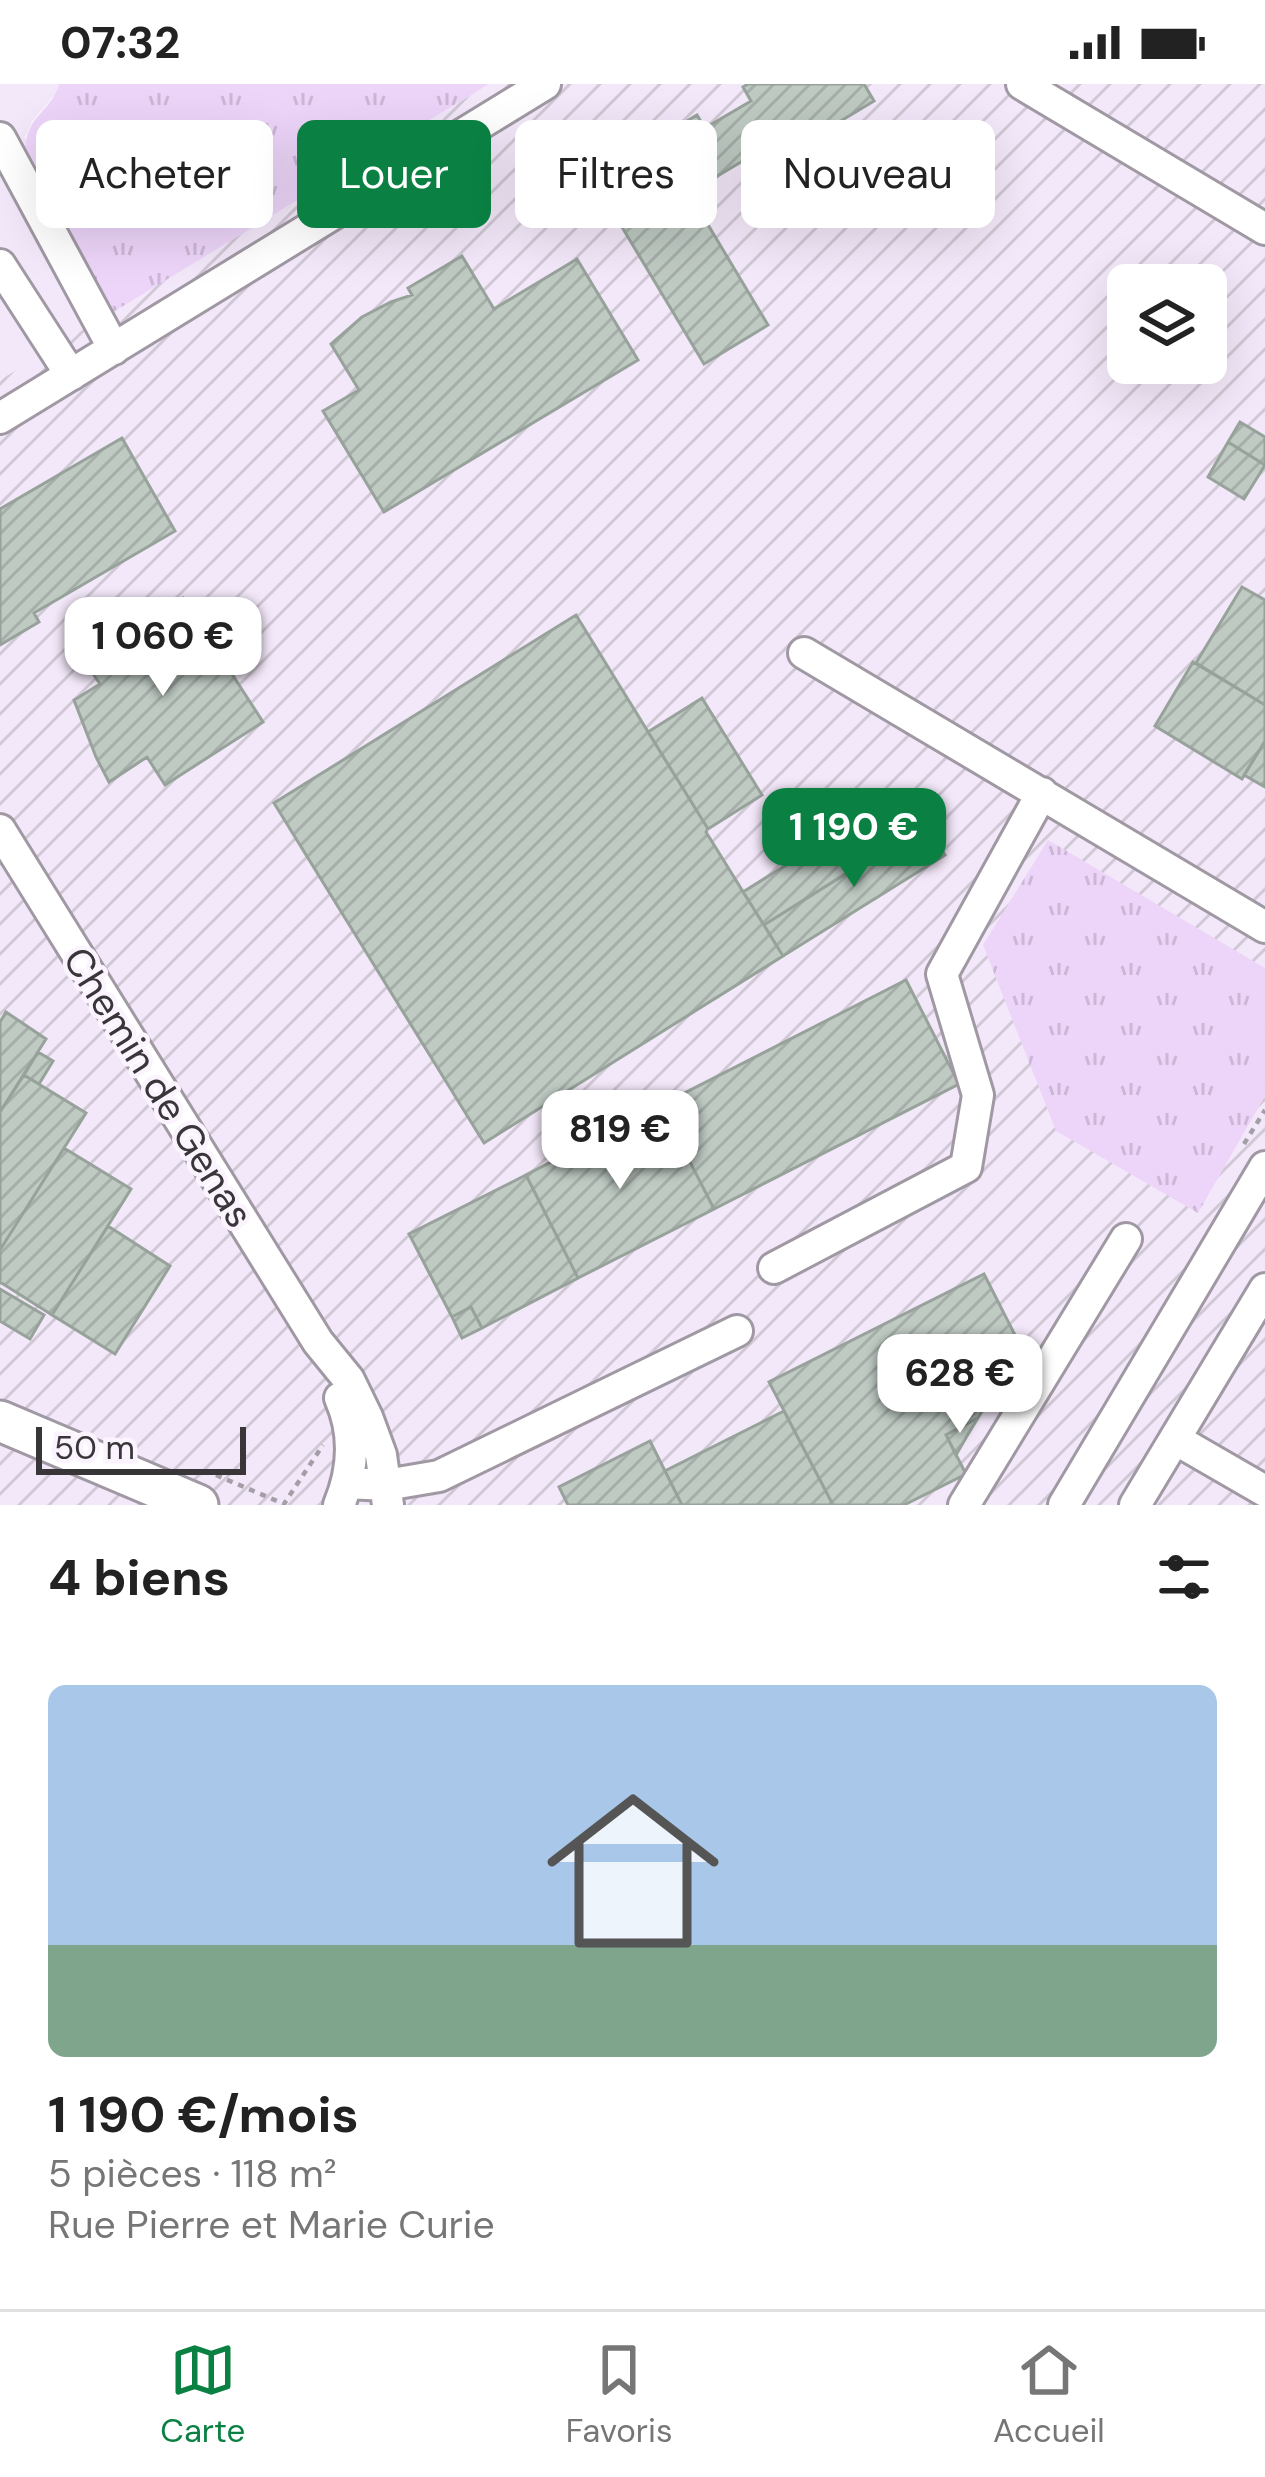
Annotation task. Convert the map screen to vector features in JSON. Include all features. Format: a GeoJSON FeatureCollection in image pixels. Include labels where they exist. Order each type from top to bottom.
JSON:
{"type":"FeatureCollection","features":[{"type":"Feature","properties":{"kind":"main road"},"geometry":{"type":"LineString","coordinates":[[0,1421],[208,1490]]}},
{"type":"Feature","properties":{"kind":"street"},"geometry":{"type":"LineString","coordinates":[[0,418],[545,84]]}},
{"type":"Feature","properties":{"kind":"street"},"geometry":{"type":"LineString","coordinates":[[1022,84],[1265,229]]}},
{"type":"Feature","properties":{"kind":"street"},"geometry":{"type":"LineString","coordinates":[[0,138],[114,349]]}},
{"type":"Feature","properties":{"kind":"street"},"geometry":{"type":"LineString","coordinates":[[0,266],[71,375]]}},
{"type":"Feature","properties":{"kind":"street"},"geometry":{"type":"LineString","coordinates":[[804,653],[1265,927]]}},
{"type":"Feature","properties":{"kind":"street"},"geometry":{"type":"LineString","coordinates":[[774,1268],[966,1167],[978,1095],[942,974],[1042,794]]}},
{"type":"Feature","properties":{"kind":"street","name":"Chemin de Genas"},"geometry":{"type":"LineString","coordinates":[[0,830],[318,1342],[349,1380],[381,1455],[387,1495]]}},
{"type":"Feature","properties":{"kind":"street"},"geometry":{"type":"LineString","coordinates":[[1064,1505],[1265,1167]]}},
{"type":"Feature","properties":{"kind":"street"},"geometry":{"type":"LineString","coordinates":[[964,1505],[1126,1239]]}},
{"type":"Feature","properties":{"kind":"street"},"geometry":{"type":"LineString","coordinates":[[1135,1505],[1265,1288]]}},
{"type":"Feature","properties":{"kind":"street"},"geometry":{"type":"LineString","coordinates":[[343,1494],[387,1495],[440,1476],[737,1331]]}},
{"type":"Feature","properties":{"kind":"street","name":"Chemin de Genas"},"geometry":{"type":"LineString","coordinates":[[318,1342],[353,1441],[343,1494]]}},
{"type":"Feature","properties":{"kind":"street"},"geometry":{"type":"LineString","coordinates":[[1175,1438],[1265,1491]]}},
{"type":"Feature","properties":{"kind":"path"},"geometry":{"type":"LineString","coordinates":[[208,1490],[285,1505],[345,1410]]}},
{"type":"Feature","properties":{"kind":"shaded area"},"geometry":{"type":"Polygon","coordinates":[[[0,84],[59,84],[25,137],[36,160],[36,228],[69,228],[110,314],[0,380],[0,84]]]}},
{"type":"Feature","properties":{"kind":"shaded area"},"geometry":{"type":"Polygon","coordinates":[[[489,84],[1265,84],[1265,1505],[0,1505],[0,380],[251,228],[273,228],[273,215],[297,200],[297,228],[491,228],[491,120],[430,120],[489,84]]]}},
{"type":"Feature","properties":{"kind":"green space"},"geometry":{"type":"Polygon","coordinates":[[[59,84],[489,84],[430,120],[297,120],[297,201],[273,215],[273,120],[36,120],[36,176],[25,155],[26,141],[33,122],[59,84]]]}},
{"type":"Feature","properties":{"kind":"green space"},"geometry":{"type":"Polygon","coordinates":[[[64,228],[252,228],[110,314],[64,228]]]}},
{"type":"Feature","properties":{"kind":"green space"},"geometry":{"type":"Polygon","coordinates":[[[1048,840],[1265,968],[1265,1096],[1198,1213],[1056,1131],[983,945],[1048,840]]]}},
{"type":"Feature","properties":{"kind":"building"},"geometry":{"type":"Polygon","coordinates":[[[864,84],[874,101],[842,120],[741,120],[741,162],[717,176],[717,121],[751,101],[743,87],[864,84]]]}},
{"type":"Feature","properties":{"kind":"building"},"geometry":{"type":"Polygon","coordinates":[[[623,228],[710,228],[768,325],[704,364],[623,228]]]}},
{"type":"Feature","properties":{"kind":"building"},"geometry":{"type":"Polygon","coordinates":[[[462,256],[494,309],[577,259],[638,360],[384,512],[323,411],[359,390],[331,344],[362,317],[412,295],[408,288],[462,256]]]}},
{"type":"Feature","properties":{"kind":"building"},"geometry":{"type":"Polygon","coordinates":[[[1240,422],[1265,437],[1265,465],[1228,442],[1240,422]]]}},
{"type":"Feature","properties":{"kind":"building"},"geometry":{"type":"Polygon","coordinates":[[[122,438],[175,531],[34,613],[39,622],[0,645],[0,509],[122,438]]]}},
{"type":"Feature","properties":{"kind":"building"},"geometry":{"type":"Polygon","coordinates":[[[1228,442],[1265,465],[1244,499],[1208,477],[1228,442]]]}},
{"type":"Feature","properties":{"kind":"building"},"geometry":{"type":"Polygon","coordinates":[[[1242,587],[1265,600],[1265,705],[1196,663],[1242,587]]]}},
{"type":"Feature","properties":{"kind":"building"},"geometry":{"type":"Polygon","coordinates":[[[183,598],[263,722],[165,785],[147,757],[109,782],[74,700],[100,684],[85,662],[183,598]]]}},
{"type":"Feature","properties":{"kind":"building"},"geometry":{"type":"Polygon","coordinates":[[[576,615],[783,956],[484,1143],[274,803],[576,615]]]}},
{"type":"Feature","properties":{"kind":"building"},"geometry":{"type":"Polygon","coordinates":[[[1193,662],[1265,705],[1265,741],[1242,779],[1155,726],[1193,662]]]}},
{"type":"Feature","properties":{"kind":"building"},"geometry":{"type":"Polygon","coordinates":[[[702,698],[762,795],[708,829],[648,732],[702,698]]]}},
{"type":"Feature","properties":{"kind":"building"},"geometry":{"type":"Polygon","coordinates":[[[1265,741],[1265,787],[1244,775],[1265,741]]]}},
{"type":"Feature","properties":{"kind":"building"},"geometry":{"type":"Polygon","coordinates":[[[887,802],[907,835],[764,925],[743,892],[887,802]]]}},
{"type":"Feature","properties":{"kind":"building"},"geometry":{"type":"Polygon","coordinates":[[[926,824],[945,855],[783,956],[764,925],[926,824]]]}},
{"type":"Feature","properties":{"kind":"building"},"geometry":{"type":"Polygon","coordinates":[[[906,980],[959,1084],[714,1209],[661,1105],[906,980]]]}},
{"type":"Feature","properties":{"kind":"building"},"geometry":{"type":"Polygon","coordinates":[[[6,1012],[46,1039],[0,1112],[0,1022],[6,1012]]]}},
{"type":"Feature","properties":{"kind":"building"},"geometry":{"type":"Polygon","coordinates":[[[38,1052],[53,1061],[39,1084],[24,1075],[38,1052]]]}},
{"type":"Feature","properties":{"kind":"building"},"geometry":{"type":"Polygon","coordinates":[[[24,1075],[86,1113],[0,1250],[0,1112],[24,1075]]]}},
{"type":"Feature","properties":{"kind":"building"},"geometry":{"type":"Polygon","coordinates":[[[661,1105],[714,1209],[578,1278],[526,1175],[661,1105]]]}},
{"type":"Feature","properties":{"kind":"building"},"geometry":{"type":"Polygon","coordinates":[[[64,1148],[131,1189],[52,1315],[0,1282],[0,1250],[64,1148]]]}},
{"type":"Feature","properties":{"kind":"building"},"geometry":{"type":"Polygon","coordinates":[[[526,1175],[578,1278],[482,1328],[471,1307],[452,1317],[409,1234],[526,1175]]]}},
{"type":"Feature","properties":{"kind":"building"},"geometry":{"type":"Polygon","coordinates":[[[108,1226],[170,1266],[115,1354],[52,1315],[108,1226]]]}},
{"type":"Feature","properties":{"kind":"building"},"geometry":{"type":"Polygon","coordinates":[[[984,1274],[1020,1345],[978,1418],[946,1435],[966,1474],[904,1505],[833,1505],[769,1382],[984,1274]]]}},
{"type":"Feature","properties":{"kind":"building"},"geometry":{"type":"Polygon","coordinates":[[[0,1289],[44,1315],[30,1339],[0,1321],[0,1289]]]}},
{"type":"Feature","properties":{"kind":"building"},"geometry":{"type":"Polygon","coordinates":[[[471,1307],[482,1328],[462,1338],[452,1317],[471,1307]]]}},
{"type":"Feature","properties":{"kind":"building"},"geometry":{"type":"Polygon","coordinates":[[[784,1411],[833,1505],[682,1505],[665,1471],[784,1411]]]}},
{"type":"Feature","properties":{"kind":"building"},"geometry":{"type":"Polygon","coordinates":[[[978,1418],[967,1436],[956,1455],[946,1435],[978,1418]]]}},
{"type":"Feature","properties":{"kind":"building"},"geometry":{"type":"Polygon","coordinates":[[[650,1441],[682,1505],[568,1505],[559,1487],[650,1441]]]}}]}
